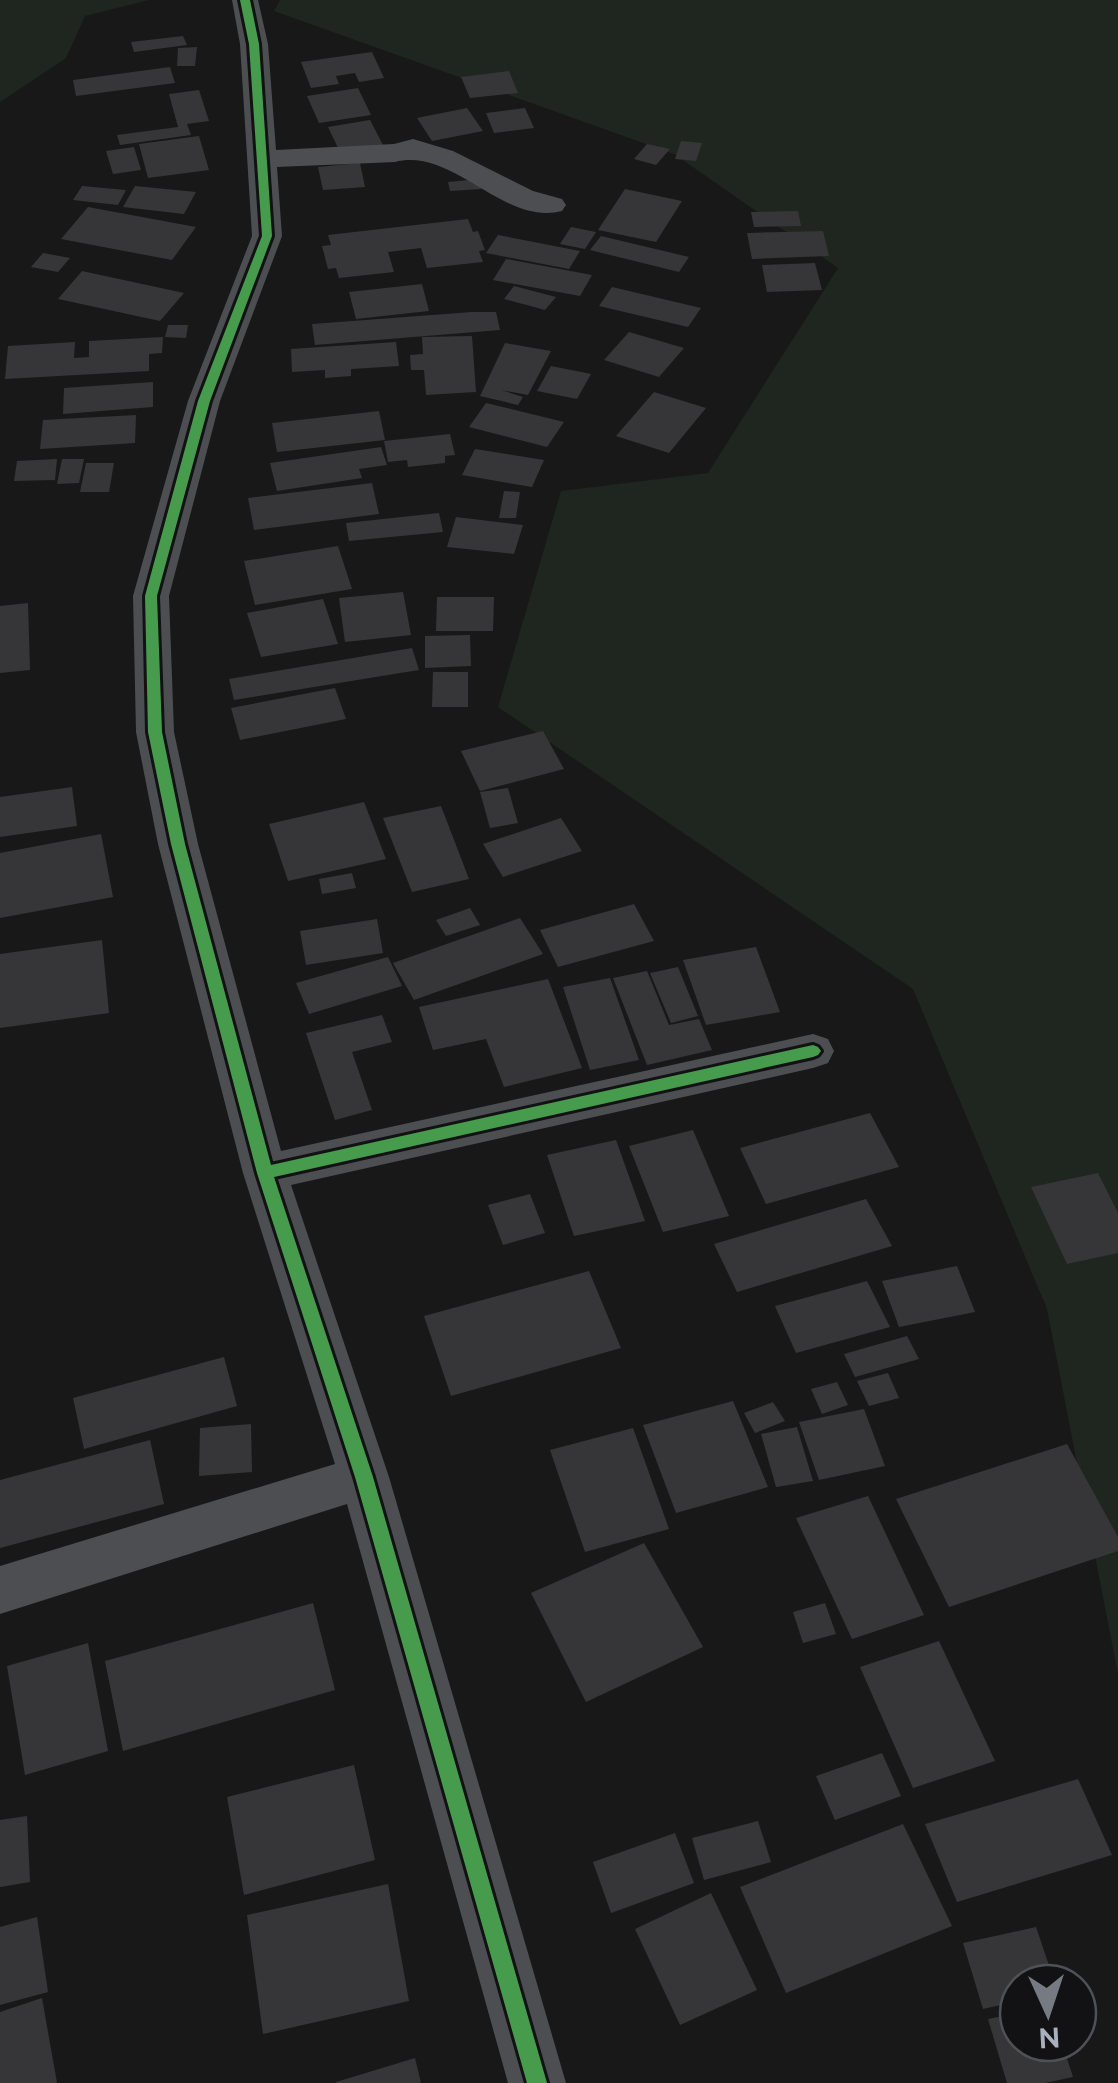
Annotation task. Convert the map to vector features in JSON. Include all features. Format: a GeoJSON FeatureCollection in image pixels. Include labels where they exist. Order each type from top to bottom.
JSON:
{"type":"FeatureCollection","features":[{"type":"Feature","properties":{"kind":"street"},"geometry":{"type":"LineString","coordinates":[[245,0],[254,44],[266,236],[204,400],[151,596],[155,732],[178,844],[265,1173],[364,1477],[537,2083]]}},
{"type":"Feature","properties":{"kind":"street"},"geometry":{"type":"LineString","coordinates":[[264,159],[395,154],[413,148],[443,157],[522,196],[551,205]]}},
{"type":"Feature","properties":{"kind":"street"},"geometry":{"type":"LineString","coordinates":[[265,1173],[813,1050]]}},
{"type":"Feature","properties":{"kind":"street"},"geometry":{"type":"LineString","coordinates":[[0,1590],[364,1477]]}},
{"type":"Feature","properties":{"kind":"shaded area"},"geometry":{"type":"Polygon","coordinates":[[[0,0],[149,0],[85,16],[66,58],[0,102],[0,0]]]}},
{"type":"Feature","properties":{"kind":"shaded area"},"geometry":{"type":"Polygon","coordinates":[[[280,0],[1118,0],[1118,1674],[1047,1309],[913,989],[498,707],[561,491],[708,473],[838,268],[674,154],[274,11],[280,0]]]}},
{"type":"Feature","properties":{"kind":"building"},"geometry":{"type":"Polygon","coordinates":[[[183,36],[187,45],[134,52],[131,42],[183,36]]]}},
{"type":"Feature","properties":{"kind":"building"},"geometry":{"type":"Polygon","coordinates":[[[197,47],[195,66],[177,66],[178,48],[197,47]]]}},
{"type":"Feature","properties":{"kind":"building"},"geometry":{"type":"Polygon","coordinates":[[[372,52],[384,78],[359,82],[355,73],[336,76],[339,84],[311,88],[301,62],[372,52]]]}},
{"type":"Feature","properties":{"kind":"building"},"geometry":{"type":"Polygon","coordinates":[[[170,67],[175,83],[76,96],[73,80],[170,67]]]}},
{"type":"Feature","properties":{"kind":"building"},"geometry":{"type":"Polygon","coordinates":[[[509,71],[518,93],[470,98],[461,77],[509,71]]]}},
{"type":"Feature","properties":{"kind":"building"},"geometry":{"type":"Polygon","coordinates":[[[358,88],[371,115],[319,123],[307,96],[358,88]]]}},
{"type":"Feature","properties":{"kind":"building"},"geometry":{"type":"Polygon","coordinates":[[[199,90],[209,121],[187,124],[191,135],[120,145],[117,135],[178,127],[169,94],[199,90]]]}},
{"type":"Feature","properties":{"kind":"building"},"geometry":{"type":"Polygon","coordinates":[[[467,108],[483,131],[432,141],[417,118],[467,108]]]}},
{"type":"Feature","properties":{"kind":"building"},"geometry":{"type":"Polygon","coordinates":[[[525,108],[534,128],[494,133],[486,113],[525,108]]]}},
{"type":"Feature","properties":{"kind":"building"},"geometry":{"type":"Polygon","coordinates":[[[370,120],[383,145],[340,152],[328,127],[370,120]]]}},
{"type":"Feature","properties":{"kind":"building"},"geometry":{"type":"Polygon","coordinates":[[[199,136],[209,170],[148,178],[139,144],[199,136]]]}},
{"type":"Feature","properties":{"kind":"building"},"geometry":{"type":"Polygon","coordinates":[[[681,141],[702,143],[696,161],[675,159],[681,141]]]}},
{"type":"Feature","properties":{"kind":"building"},"geometry":{"type":"Polygon","coordinates":[[[647,144],[670,149],[656,165],[634,159],[647,144]]]}},
{"type":"Feature","properties":{"kind":"building"},"geometry":{"type":"Polygon","coordinates":[[[134,147],[141,170],[113,174],[106,151],[134,147]]]}},
{"type":"Feature","properties":{"kind":"building"},"geometry":{"type":"Polygon","coordinates":[[[360,163],[365,187],[323,190],[318,167],[360,163]]]}},
{"type":"Feature","properties":{"kind":"building"},"geometry":{"type":"Polygon","coordinates":[[[479,179],[481,189],[450,191],[448,182],[479,179]]]}},
{"type":"Feature","properties":{"kind":"building"},"geometry":{"type":"Polygon","coordinates":[[[82,186],[126,190],[118,205],[73,200],[82,186]]]}},
{"type":"Feature","properties":{"kind":"building"},"geometry":{"type":"Polygon","coordinates":[[[135,186],[196,192],[184,214],[123,207],[135,186]]]}},
{"type":"Feature","properties":{"kind":"building"},"geometry":{"type":"Polygon","coordinates":[[[625,189],[682,201],[656,242],[598,230],[625,189]]]}},
{"type":"Feature","properties":{"kind":"building"},"geometry":{"type":"Polygon","coordinates":[[[88,207],[196,227],[172,260],[61,239],[88,207]]]}},
{"type":"Feature","properties":{"kind":"building"},"geometry":{"type":"Polygon","coordinates":[[[798,211],[801,226],[754,227],[751,212],[798,211]]]}},
{"type":"Feature","properties":{"kind":"building"},"geometry":{"type":"Polygon","coordinates":[[[468,219],[485,250],[479,251],[483,262],[427,268],[421,248],[388,252],[394,272],[339,278],[336,268],[328,269],[322,246],[331,245],[328,235],[468,219]]]}},
{"type":"Feature","properties":{"kind":"building"},"geometry":{"type":"Polygon","coordinates":[[[571,227],[596,232],[585,249],[560,244],[571,227]]]}},
{"type":"Feature","properties":{"kind":"building"},"geometry":{"type":"Polygon","coordinates":[[[823,231],[829,256],[752,259],[747,233],[823,231]]]}},
{"type":"Feature","properties":{"kind":"building"},"geometry":{"type":"Polygon","coordinates":[[[498,235],[580,251],[569,269],[486,253],[498,235]]]}},
{"type":"Feature","properties":{"kind":"building"},"geometry":{"type":"Polygon","coordinates":[[[601,236],[689,257],[679,272],[590,250],[601,236]]]}},
{"type":"Feature","properties":{"kind":"building"},"geometry":{"type":"Polygon","coordinates":[[[43,253],[70,258],[58,272],[31,267],[43,253]]]}},
{"type":"Feature","properties":{"kind":"building"},"geometry":{"type":"Polygon","coordinates":[[[506,259],[592,275],[580,296],[493,280],[506,259]]]}},
{"type":"Feature","properties":{"kind":"building"},"geometry":{"type":"Polygon","coordinates":[[[815,263],[822,290],[767,292],[762,265],[815,263]]]}},
{"type":"Feature","properties":{"kind":"building"},"geometry":{"type":"Polygon","coordinates":[[[82,271],[184,293],[160,321],[58,299],[82,271]]]}},
{"type":"Feature","properties":{"kind":"building"},"geometry":{"type":"Polygon","coordinates":[[[422,284],[429,311],[356,319],[349,292],[422,284]]]}},
{"type":"Feature","properties":{"kind":"building"},"geometry":{"type":"Polygon","coordinates":[[[514,286],[556,297],[545,310],[504,299],[514,286]]]}},
{"type":"Feature","properties":{"kind":"building"},"geometry":{"type":"Polygon","coordinates":[[[612,287],[701,308],[688,327],[599,306],[612,287]]]}},
{"type":"Feature","properties":{"kind":"building"},"geometry":{"type":"Polygon","coordinates":[[[496,312],[500,330],[315,345],[312,324],[496,312]]]}},
{"type":"Feature","properties":{"kind":"building"},"geometry":{"type":"Polygon","coordinates":[[[168,325],[188,325],[186,338],[165,337],[168,325]]]}},
{"type":"Feature","properties":{"kind":"building"},"geometry":{"type":"Polygon","coordinates":[[[629,332],[684,348],[659,377],[604,360],[629,332]]]}},
{"type":"Feature","properties":{"kind":"building"},"geometry":{"type":"Polygon","coordinates":[[[472,336],[476,392],[426,395],[424,370],[411,370],[410,355],[423,354],[422,337],[472,336]]]}},
{"type":"Feature","properties":{"kind":"building"},"geometry":{"type":"Polygon","coordinates":[[[163,337],[162,353],[149,354],[149,371],[5,379],[8,346],[75,342],[74,358],[89,357],[89,341],[163,337]]]}},
{"type":"Feature","properties":{"kind":"building"},"geometry":{"type":"Polygon","coordinates":[[[396,342],[399,366],[351,369],[351,376],[325,378],[325,370],[292,372],[291,349],[396,342]]]}},
{"type":"Feature","properties":{"kind":"building"},"geometry":{"type":"Polygon","coordinates":[[[505,343],[551,351],[528,395],[501,390],[523,397],[518,405],[480,396],[505,343]]]}},
{"type":"Feature","properties":{"kind":"building"},"geometry":{"type":"Polygon","coordinates":[[[551,366],[591,374],[577,399],[537,391],[551,366]]]}},
{"type":"Feature","properties":{"kind":"building"},"geometry":{"type":"Polygon","coordinates":[[[153,382],[153,407],[63,414],[64,388],[153,382]]]}},
{"type":"Feature","properties":{"kind":"building"},"geometry":{"type":"Polygon","coordinates":[[[654,392],[706,408],[669,453],[616,436],[654,392]]]}},
{"type":"Feature","properties":{"kind":"building"},"geometry":{"type":"Polygon","coordinates":[[[486,403],[564,422],[547,447],[469,427],[486,403]]]}},
{"type":"Feature","properties":{"kind":"building"},"geometry":{"type":"Polygon","coordinates":[[[379,411],[385,440],[277,452],[272,423],[379,411]]]}},
{"type":"Feature","properties":{"kind":"building"},"geometry":{"type":"Polygon","coordinates":[[[136,415],[135,443],[40,449],[43,420],[136,415]]]}},
{"type":"Feature","properties":{"kind":"building"},"geometry":{"type":"Polygon","coordinates":[[[450,434],[455,455],[445,456],[445,463],[408,467],[407,460],[388,462],[384,441],[450,434]]]}},
{"type":"Feature","properties":{"kind":"building"},"geometry":{"type":"Polygon","coordinates":[[[381,447],[387,465],[359,469],[362,478],[277,491],[270,463],[381,447]]]}},
{"type":"Feature","properties":{"kind":"building"},"geometry":{"type":"Polygon","coordinates":[[[475,449],[544,460],[532,487],[462,475],[475,449]]]}},
{"type":"Feature","properties":{"kind":"building"},"geometry":{"type":"Polygon","coordinates":[[[57,459],[55,480],[14,481],[17,461],[57,459]]]}},
{"type":"Feature","properties":{"kind":"building"},"geometry":{"type":"Polygon","coordinates":[[[62,459],[84,459],[79,483],[57,484],[62,459]]]}},
{"type":"Feature","properties":{"kind":"building"},"geometry":{"type":"Polygon","coordinates":[[[86,463],[114,463],[109,492],[80,492],[86,463]]]}},
{"type":"Feature","properties":{"kind":"building"},"geometry":{"type":"Polygon","coordinates":[[[372,483],[379,514],[254,530],[248,498],[372,483]]]}},
{"type":"Feature","properties":{"kind":"building"},"geometry":{"type":"Polygon","coordinates":[[[504,491],[520,492],[516,518],[499,518],[504,491]]]}},
{"type":"Feature","properties":{"kind":"building"},"geometry":{"type":"Polygon","coordinates":[[[439,513],[443,532],[349,541],[346,523],[439,513]]]}},
{"type":"Feature","properties":{"kind":"building"},"geometry":{"type":"Polygon","coordinates":[[[456,517],[523,525],[514,554],[447,547],[456,517]]]}},
{"type":"Feature","properties":{"kind":"building"},"geometry":{"type":"Polygon","coordinates":[[[338,546],[352,589],[255,605],[244,561],[338,546]]]}},
{"type":"Feature","properties":{"kind":"building"},"geometry":{"type":"Polygon","coordinates":[[[403,592],[411,635],[345,642],[339,598],[403,592]]]}},
{"type":"Feature","properties":{"kind":"building"},"geometry":{"type":"Polygon","coordinates":[[[437,597],[494,597],[493,631],[436,631],[437,597]]]}},
{"type":"Feature","properties":{"kind":"building"},"geometry":{"type":"Polygon","coordinates":[[[323,599],[338,644],[261,657],[247,613],[323,599]]]}},
{"type":"Feature","properties":{"kind":"building"},"geometry":{"type":"Polygon","coordinates":[[[28,603],[30,670],[0,673],[0,606],[28,603]]]}},
{"type":"Feature","properties":{"kind":"building"},"geometry":{"type":"Polygon","coordinates":[[[470,635],[471,666],[425,668],[425,636],[470,635]]]}},
{"type":"Feature","properties":{"kind":"building"},"geometry":{"type":"Polygon","coordinates":[[[412,648],[419,670],[234,700],[229,679],[412,648]]]}},
{"type":"Feature","properties":{"kind":"building"},"geometry":{"type":"Polygon","coordinates":[[[433,672],[468,672],[468,707],[432,707],[433,672]]]}},
{"type":"Feature","properties":{"kind":"building"},"geometry":{"type":"Polygon","coordinates":[[[335,688],[346,719],[240,740],[231,708],[335,688]]]}},
{"type":"Feature","properties":{"kind":"building"},"geometry":{"type":"Polygon","coordinates":[[[543,731],[564,769],[480,791],[461,751],[543,731]]]}},
{"type":"Feature","properties":{"kind":"building"},"geometry":{"type":"Polygon","coordinates":[[[72,787],[77,826],[0,837],[0,797],[72,787]]]}},
{"type":"Feature","properties":{"kind":"building"},"geometry":{"type":"Polygon","coordinates":[[[508,788],[518,823],[490,828],[480,792],[508,788]]]}},
{"type":"Feature","properties":{"kind":"building"},"geometry":{"type":"Polygon","coordinates":[[[364,802],[386,859],[288,881],[269,824],[364,802]]]}},
{"type":"Feature","properties":{"kind":"building"},"geometry":{"type":"Polygon","coordinates":[[[441,806],[469,879],[412,892],[383,818],[441,806]]]}},
{"type":"Feature","properties":{"kind":"building"},"geometry":{"type":"Polygon","coordinates":[[[561,818],[582,851],[503,877],[483,844],[561,818]]]}},
{"type":"Feature","properties":{"kind":"building"},"geometry":{"type":"Polygon","coordinates":[[[101,834],[113,897],[0,918],[0,853],[101,834]]]}},
{"type":"Feature","properties":{"kind":"building"},"geometry":{"type":"Polygon","coordinates":[[[352,873],[356,888],[322,894],[319,879],[352,873]]]}},
{"type":"Feature","properties":{"kind":"building"},"geometry":{"type":"Polygon","coordinates":[[[634,904],[654,941],[558,967],[540,930],[634,904]]]}},
{"type":"Feature","properties":{"kind":"building"},"geometry":{"type":"Polygon","coordinates":[[[470,908],[480,925],[446,936],[436,920],[470,908]]]}},
{"type":"Feature","properties":{"kind":"building"},"geometry":{"type":"Polygon","coordinates":[[[520,918],[543,954],[414,1000],[393,963],[520,918]]]}},
{"type":"Feature","properties":{"kind":"building"},"geometry":{"type":"Polygon","coordinates":[[[377,919],[383,953],[306,965],[300,931],[377,919]]]}},
{"type":"Feature","properties":{"kind":"building"},"geometry":{"type":"Polygon","coordinates":[[[102,940],[109,1013],[0,1028],[0,954],[102,940]]]}},
{"type":"Feature","properties":{"kind":"building"},"geometry":{"type":"Polygon","coordinates":[[[756,947],[780,1012],[706,1025],[683,960],[756,947]]]}},
{"type":"Feature","properties":{"kind":"building"},"geometry":{"type":"Polygon","coordinates":[[[388,957],[402,986],[309,1014],[296,983],[388,957]]]}},
{"type":"Feature","properties":{"kind":"building"},"geometry":{"type":"Polygon","coordinates":[[[678,967],[698,1016],[671,1023],[650,973],[678,967]]]}},
{"type":"Feature","properties":{"kind":"building"},"geometry":{"type":"Polygon","coordinates":[[[647,971],[669,1025],[699,1019],[712,1050],[647,1065],[613,978],[647,971]]]}},
{"type":"Feature","properties":{"kind":"building"},"geometry":{"type":"Polygon","coordinates":[[[610,978],[639,1060],[590,1070],[563,987],[610,978]]]}},
{"type":"Feature","properties":{"kind":"building"},"geometry":{"type":"Polygon","coordinates":[[[548,979],[582,1068],[504,1087],[486,1039],[433,1050],[419,1007],[548,979]]]}},
{"type":"Feature","properties":{"kind":"building"},"geometry":{"type":"Polygon","coordinates":[[[382,1015],[392,1042],[352,1052],[372,1110],[335,1120],[306,1033],[382,1015]]]}},
{"type":"Feature","properties":{"kind":"building"},"geometry":{"type":"Polygon","coordinates":[[[870,1113],[899,1167],[766,1204],[740,1148],[870,1113]]]}},
{"type":"Feature","properties":{"kind":"building"},"geometry":{"type":"Polygon","coordinates":[[[693,1130],[729,1216],[663,1232],[629,1146],[693,1130]]]}},
{"type":"Feature","properties":{"kind":"building"},"geometry":{"type":"Polygon","coordinates":[[[616,1140],[645,1221],[574,1236],[547,1155],[616,1140]]]}},
{"type":"Feature","properties":{"kind":"building"},"geometry":{"type":"Polygon","coordinates":[[[1098,1173],[1118,1213],[1118,1253],[1067,1264],[1031,1187],[1098,1173]]]}},
{"type":"Feature","properties":{"kind":"building"},"geometry":{"type":"Polygon","coordinates":[[[530,1194],[545,1233],[503,1245],[488,1205],[530,1194]]]}},
{"type":"Feature","properties":{"kind":"building"},"geometry":{"type":"Polygon","coordinates":[[[866,1199],[892,1246],[737,1292],[714,1244],[866,1199]]]}},
{"type":"Feature","properties":{"kind":"building"},"geometry":{"type":"Polygon","coordinates":[[[957,1266],[975,1312],[899,1327],[882,1281],[957,1266]]]}},
{"type":"Feature","properties":{"kind":"building"},"geometry":{"type":"Polygon","coordinates":[[[589,1271],[621,1348],[451,1396],[424,1316],[589,1271]]]}},
{"type":"Feature","properties":{"kind":"building"},"geometry":{"type":"Polygon","coordinates":[[[867,1281],[890,1327],[796,1353],[775,1306],[867,1281]]]}},
{"type":"Feature","properties":{"kind":"building"},"geometry":{"type":"Polygon","coordinates":[[[907,1336],[919,1359],[855,1377],[844,1354],[907,1336]]]}},
{"type":"Feature","properties":{"kind":"building"},"geometry":{"type":"Polygon","coordinates":[[[224,1357],[237,1406],[84,1449],[73,1398],[224,1357]]]}},
{"type":"Feature","properties":{"kind":"building"},"geometry":{"type":"Polygon","coordinates":[[[888,1373],[899,1398],[869,1406],[857,1381],[888,1373]]]}},
{"type":"Feature","properties":{"kind":"building"},"geometry":{"type":"Polygon","coordinates":[[[837,1382],[848,1405],[822,1414],[811,1389],[837,1382]]]}},
{"type":"Feature","properties":{"kind":"building"},"geometry":{"type":"Polygon","coordinates":[[[733,1401],[768,1487],[676,1513],[643,1425],[733,1401]]]}},
{"type":"Feature","properties":{"kind":"building"},"geometry":{"type":"Polygon","coordinates":[[[773,1402],[785,1421],[755,1433],[744,1413],[773,1402]]]}},
{"type":"Feature","properties":{"kind":"building"},"geometry":{"type":"Polygon","coordinates":[[[864,1409],[885,1466],[819,1480],[799,1422],[864,1409]]]}},
{"type":"Feature","properties":{"kind":"building"},"geometry":{"type":"Polygon","coordinates":[[[251,1424],[252,1472],[199,1476],[200,1428],[251,1424]]]}},
{"type":"Feature","properties":{"kind":"building"},"geometry":{"type":"Polygon","coordinates":[[[797,1427],[813,1481],[776,1487],[761,1434],[797,1427]]]}},
{"type":"Feature","properties":{"kind":"building"},"geometry":{"type":"Polygon","coordinates":[[[633,1428],[669,1529],[585,1552],[550,1450],[633,1428]]]}},
{"type":"Feature","properties":{"kind":"building"},"geometry":{"type":"Polygon","coordinates":[[[150,1440],[164,1504],[0,1548],[0,1480],[150,1440]]]}},
{"type":"Feature","properties":{"kind":"building"},"geometry":{"type":"Polygon","coordinates":[[[1067,1444],[1118,1537],[1118,1551],[949,1607],[896,1499],[1067,1444]]]}},
{"type":"Feature","properties":{"kind":"building"},"geometry":{"type":"Polygon","coordinates":[[[868,1496],[924,1615],[852,1639],[796,1518],[868,1496]]]}},
{"type":"Feature","properties":{"kind":"building"},"geometry":{"type":"Polygon","coordinates":[[[644,1543],[703,1647],[586,1702],[531,1593],[644,1543]]]}},
{"type":"Feature","properties":{"kind":"building"},"geometry":{"type":"Polygon","coordinates":[[[313,1603],[335,1690],[123,1751],[105,1661],[313,1603]]]}},
{"type":"Feature","properties":{"kind":"building"},"geometry":{"type":"Polygon","coordinates":[[[825,1603],[836,1634],[803,1643],[793,1612],[825,1603]]]}},
{"type":"Feature","properties":{"kind":"building"},"geometry":{"type":"Polygon","coordinates":[[[939,1641],[995,1761],[913,1788],[860,1667],[939,1641]]]}},
{"type":"Feature","properties":{"kind":"building"},"geometry":{"type":"Polygon","coordinates":[[[88,1643],[108,1751],[25,1775],[7,1666],[88,1643]]]}},
{"type":"Feature","properties":{"kind":"building"},"geometry":{"type":"Polygon","coordinates":[[[882,1753],[901,1796],[835,1820],[816,1776],[882,1753]]]}},
{"type":"Feature","properties":{"kind":"building"},"geometry":{"type":"Polygon","coordinates":[[[354,1765],[375,1860],[244,1895],[227,1797],[354,1765]]]}},
{"type":"Feature","properties":{"kind":"building"},"geometry":{"type":"Polygon","coordinates":[[[1078,1779],[1112,1855],[957,1902],[925,1824],[1078,1779]]]}},
{"type":"Feature","properties":{"kind":"building"},"geometry":{"type":"Polygon","coordinates":[[[27,1816],[30,1882],[0,1887],[0,1820],[27,1816]]]}},
{"type":"Feature","properties":{"kind":"building"},"geometry":{"type":"Polygon","coordinates":[[[758,1821],[771,1862],[704,1880],[692,1838],[758,1821]]]}},
{"type":"Feature","properties":{"kind":"building"},"geometry":{"type":"Polygon","coordinates":[[[903,1824],[952,1926],[786,1993],[740,1887],[903,1824]]]}},
{"type":"Feature","properties":{"kind":"building"},"geometry":{"type":"Polygon","coordinates":[[[675,1833],[694,1883],[611,1913],[593,1862],[675,1833]]]}},
{"type":"Feature","properties":{"kind":"building"},"geometry":{"type":"Polygon","coordinates":[[[388,1884],[409,2001],[263,2034],[247,1915],[388,1884]]]}},
{"type":"Feature","properties":{"kind":"building"},"geometry":{"type":"Polygon","coordinates":[[[711,1893],[757,1990],[680,2025],[635,1929],[711,1893]]]}},
{"type":"Feature","properties":{"kind":"building"},"geometry":{"type":"Polygon","coordinates":[[[37,1917],[48,1992],[0,2005],[0,1927],[37,1917]]]}},
{"type":"Feature","properties":{"kind":"building"},"geometry":{"type":"Polygon","coordinates":[[[1036,1927],[1048,1963],[998,1963],[998,2006],[983,2009],[963,1943],[1036,1927]]]}},
{"type":"Feature","properties":{"kind":"building"},"geometry":{"type":"Polygon","coordinates":[[[42,1998],[57,2083],[0,2083],[0,2012],[42,1998]]]}},
{"type":"Feature","properties":{"kind":"building"},"geometry":{"type":"Polygon","coordinates":[[[998,2017],[998,2053],[988,2019],[998,2017]]]}},
{"type":"Feature","properties":{"kind":"building"},"geometry":{"type":"Polygon","coordinates":[[[415,2058],[421,2083],[336,2083],[336,2082],[415,2058]]]}},
{"type":"Feature","properties":{"kind":"building"},"geometry":{"type":"Polygon","coordinates":[[[1001,2063],[1068,2063],[1073,2077],[1045,2083],[1007,2083],[1001,2063]]]}},
{"type":"Feature","properties":{"kind":"cycle path"},"geometry":{"type":"LineString","coordinates":[[245,0],[254,44],[267,236],[204,401],[151,596],[155,732],[178,844],[265,1173],[364,1477],[537,2083]]}},
{"type":"Feature","properties":{"kind":"cycle path"},"geometry":{"type":"LineString","coordinates":[[265,1173],[813,1051]]}}]}
